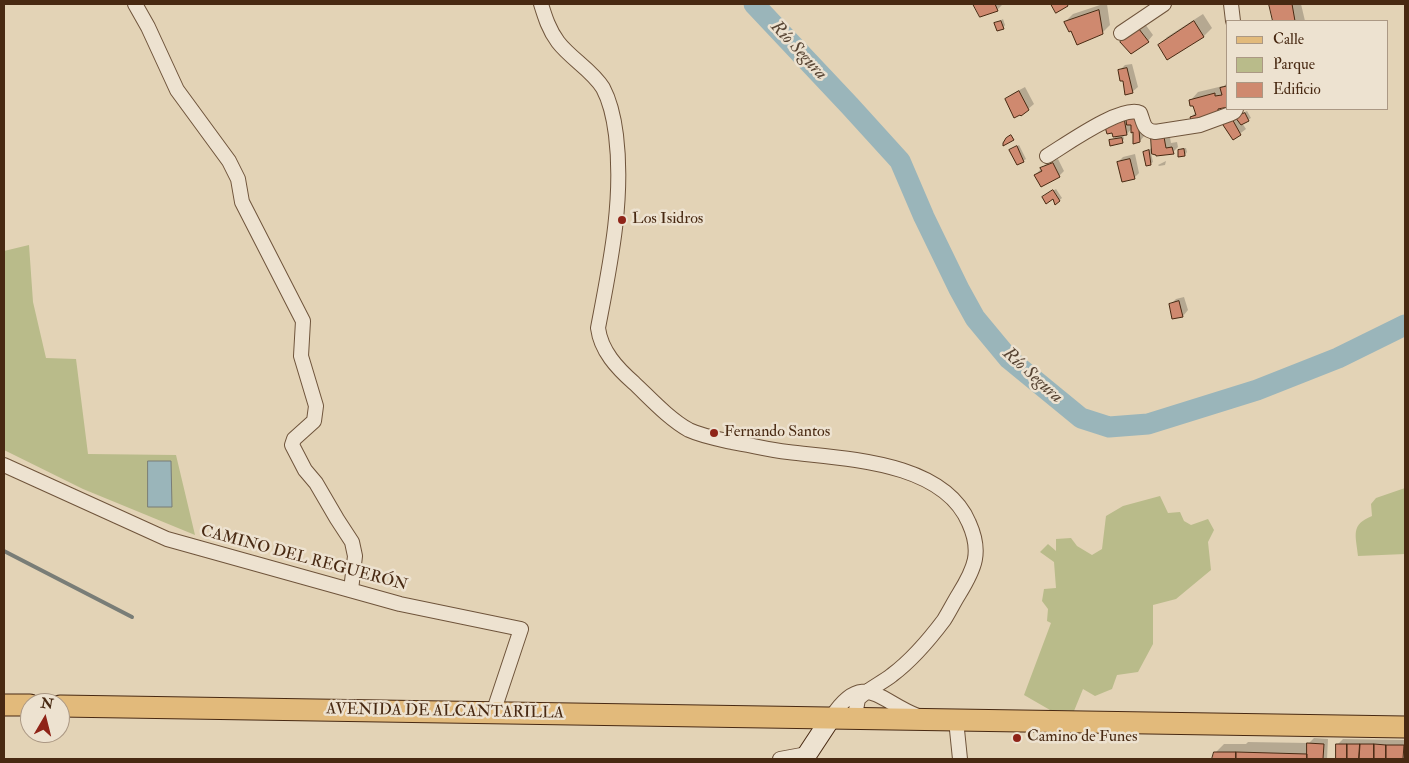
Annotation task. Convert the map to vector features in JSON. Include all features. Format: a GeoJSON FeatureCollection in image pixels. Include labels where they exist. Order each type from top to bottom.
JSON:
{"type":"FeatureCollection","features":[{"type":"Feature","properties":{"kind":"main road"},"geometry":{"type":"LineString","coordinates":[[4,705],[20,705]]}},
{"type":"Feature","properties":{"kind":"main road","name":"AVENIDA DE ALCANTARILLA"},"geometry":{"type":"LineString","coordinates":[[70,706],[1405,727]]}},
{"type":"Feature","properties":{"kind":"main road"},"geometry":{"type":"LineString","coordinates":[[789,717],[800,724],[807,732],[810,740],[807,755]]}},
{"type":"Feature","properties":{"kind":"main road"},"geometry":{"type":"LineString","coordinates":[[807,755],[831,718]]}},
{"type":"Feature","properties":{"kind":"street"},"geometry":{"type":"LineString","coordinates":[[135,4],[148,27],[176,90],[230,161],[238,180],[242,202],[303,322],[300,356],[316,406],[314,421],[294,439],[292,445],[305,470],[316,483],[352,542],[355,556],[351,590]]}},
{"type":"Feature","properties":{"kind":"street"},"geometry":{"type":"LineString","coordinates":[[541,4],[548,27],[558,42],[602,86],[610,102],[618,153],[618,206],[598,328],[600,341],[623,373],[656,404],[689,430],[714,438],[778,451],[848,458],[886,465],[922,479],[938,488],[956,502],[964,512],[974,535],[976,549],[975,562],[970,577],[944,619],[925,643],[894,674],[861,696],[857,702],[856,710],[860,718]]}},
{"type":"Feature","properties":{"kind":"street"},"geometry":{"type":"LineString","coordinates":[[1121,33],[1164,4]]}},
{"type":"Feature","properties":{"kind":"street"},"geometry":{"type":"LineString","coordinates":[[1232,4],[1232,20]]}},
{"type":"Feature","properties":{"kind":"street"},"geometry":{"type":"LineString","coordinates":[[1046,156],[1104,122],[1127,111],[1140,113],[1144,128],[1156,132],[1200,125],[1230,114],[1235,110]]}},
{"type":"Feature","properties":{"kind":"street","name":"CAMINO DEL REGUERÓN"},"geometry":{"type":"LineString","coordinates":[[4,465],[166,539],[400,604],[521,629],[493,713]]}},
{"type":"Feature","properties":{"kind":"street"},"geometry":{"type":"LineString","coordinates":[[894,674],[892,690],[900,708]]}},
{"type":"Feature","properties":{"kind":"street"},"geometry":{"type":"LineString","coordinates":[[831,718],[844,699],[854,694],[867,692],[881,695],[900,708],[931,719]]}},
{"type":"Feature","properties":{"kind":"street"},"geometry":{"type":"LineString","coordinates":[[956,720],[960,759]]}},
{"type":"Feature","properties":{"kind":"street"},"geometry":{"type":"LineString","coordinates":[[780,759],[807,755]]}},
{"type":"Feature","properties":{"kind":"green space"},"geometry":{"type":"Polygon","coordinates":[[[29,245],[33,302],[46,358],[76,359],[88,454],[176,455],[195,535],[83,489],[4,450],[4,251],[29,245]]]}},
{"type":"Feature","properties":{"kind":"green space"},"geometry":{"type":"Polygon","coordinates":[[[1405,488],[1405,554],[1358,556],[1357,527],[1365,519],[1372,516],[1371,504],[1376,498],[1405,488]]]}},
{"type":"Feature","properties":{"kind":"green space"},"geometry":{"type":"Polygon","coordinates":[[[1160,496],[1168,513],[1180,512],[1184,521],[1191,525],[1208,519],[1214,530],[1208,542],[1211,570],[1176,599],[1153,605],[1153,644],[1138,672],[1117,675],[1112,689],[1095,696],[1083,689],[1074,711],[1050,710],[1024,695],[1051,623],[1047,621],[1048,609],[1042,601],[1044,589],[1056,588],[1054,562],[1040,552],[1048,544],[1056,551],[1056,539],[1071,538],[1077,546],[1092,555],[1102,549],[1106,516],[1123,506],[1160,496]]]}},
{"type":"Feature","properties":{"kind":"water"},"geometry":{"type":"Polygon","coordinates":[[[148,461],[171,461],[172,507],[148,507],[148,461]]]}},
{"type":"Feature","properties":{"kind":"building"},"geometry":{"type":"Polygon","coordinates":[[[973,4],[995,4],[998,11],[980,17],[973,4]]]}},
{"type":"Feature","properties":{"kind":"building"},"geometry":{"type":"Polygon","coordinates":[[[1051,4],[1067,4],[1068,6],[1056,13],[1051,4]]]}},
{"type":"Feature","properties":{"kind":"building"},"geometry":{"type":"Polygon","coordinates":[[[1269,4],[1292,4],[1295,20],[1273,20],[1269,4]]]}},
{"type":"Feature","properties":{"kind":"building"},"geometry":{"type":"Polygon","coordinates":[[[1099,10],[1103,34],[1077,45],[1071,31],[1069,32],[1064,22],[1099,10]]]}},
{"type":"Feature","properties":{"kind":"building"},"geometry":{"type":"Polygon","coordinates":[[[1001,21],[1004,29],[997,31],[994,23],[1001,21]]]}},
{"type":"Feature","properties":{"kind":"building"},"geometry":{"type":"Polygon","coordinates":[[[1194,21],[1204,37],[1167,60],[1158,45],[1194,21]]]}},
{"type":"Feature","properties":{"kind":"building"},"geometry":{"type":"Polygon","coordinates":[[[1139,29],[1149,42],[1131,54],[1120,42],[1139,29]]]}},
{"type":"Feature","properties":{"kind":"building"},"geometry":{"type":"Polygon","coordinates":[[[1127,68],[1133,93],[1125,95],[1123,81],[1120,81],[1118,70],[1127,68]]]}},
{"type":"Feature","properties":{"kind":"building"},"geometry":{"type":"Polygon","coordinates":[[[1226,86],[1226,107],[1218,109],[1218,113],[1191,120],[1190,117],[1196,115],[1193,106],[1190,106],[1189,100],[1215,93],[1215,96],[1222,95],[1220,88],[1226,86]]]}},
{"type":"Feature","properties":{"kind":"building"},"geometry":{"type":"Polygon","coordinates":[[[1019,91],[1029,110],[1021,116],[1014,118],[1005,99],[1019,91]]]}},
{"type":"Feature","properties":{"kind":"building"},"geometry":{"type":"Polygon","coordinates":[[[1245,113],[1249,121],[1241,125],[1235,117],[1245,113]]]}},
{"type":"Feature","properties":{"kind":"building"},"geometry":{"type":"Polygon","coordinates":[[[1126,116],[1138,117],[1140,142],[1133,144],[1133,132],[1131,133],[1131,125],[1127,125],[1126,116]]]}},
{"type":"Feature","properties":{"kind":"building"},"geometry":{"type":"Polygon","coordinates":[[[1231,117],[1241,135],[1233,140],[1221,122],[1231,117]]]}},
{"type":"Feature","properties":{"kind":"building"},"geometry":{"type":"Polygon","coordinates":[[[1124,118],[1127,135],[1113,137],[1112,133],[1107,134],[1105,127],[1124,118]]]}},
{"type":"Feature","properties":{"kind":"building"},"geometry":{"type":"Polygon","coordinates":[[[1011,135],[1014,140],[1003,146],[1006,138],[1011,135]]]}},
{"type":"Feature","properties":{"kind":"building"},"geometry":{"type":"Polygon","coordinates":[[[1151,137],[1164,137],[1166,148],[1172,147],[1174,154],[1156,156],[1152,154],[1151,137]]]}},
{"type":"Feature","properties":{"kind":"building"},"geometry":{"type":"Polygon","coordinates":[[[1122,138],[1123,143],[1110,146],[1109,140],[1122,138]]]}},
{"type":"Feature","properties":{"kind":"building"},"geometry":{"type":"Polygon","coordinates":[[[1017,146],[1024,162],[1017,165],[1009,150],[1017,146]]]}},
{"type":"Feature","properties":{"kind":"building"},"geometry":{"type":"Polygon","coordinates":[[[1184,149],[1185,156],[1178,157],[1178,150],[1184,149]]]}},
{"type":"Feature","properties":{"kind":"building"},"geometry":{"type":"Polygon","coordinates":[[[1149,150],[1151,165],[1146,166],[1143,152],[1149,150]]]}},
{"type":"Feature","properties":{"kind":"building"},"geometry":{"type":"Polygon","coordinates":[[[1130,159],[1135,179],[1122,182],[1117,162],[1130,159]]]}},
{"type":"Feature","properties":{"kind":"building"},"geometry":{"type":"Polygon","coordinates":[[[1053,163],[1060,177],[1041,187],[1034,175],[1042,171],[1040,168],[1053,163]]]}},
{"type":"Feature","properties":{"kind":"building"},"geometry":{"type":"Polygon","coordinates":[[[1053,190],[1060,201],[1055,205],[1053,199],[1046,204],[1042,197],[1053,190]]]}},
{"type":"Feature","properties":{"kind":"building"},"geometry":{"type":"Polygon","coordinates":[[[1179,301],[1183,317],[1172,319],[1169,304],[1179,301]]]}},
{"type":"Feature","properties":{"kind":"building"},"geometry":{"type":"Polygon","coordinates":[[[1307,743],[1324,744],[1323,759],[1307,759],[1307,743]]]}},
{"type":"Feature","properties":{"kind":"building"},"geometry":{"type":"Polygon","coordinates":[[[1336,744],[1347,744],[1347,759],[1336,759],[1336,744]]]}},
{"type":"Feature","properties":{"kind":"building"},"geometry":{"type":"Polygon","coordinates":[[[1347,744],[1360,744],[1359,759],[1347,759],[1347,744]]]}},
{"type":"Feature","properties":{"kind":"building"},"geometry":{"type":"Polygon","coordinates":[[[1360,744],[1374,744],[1374,759],[1359,759],[1360,744]]]}},
{"type":"Feature","properties":{"kind":"building"},"geometry":{"type":"Polygon","coordinates":[[[1374,744],[1386,745],[1386,759],[1374,759],[1374,744]]]}},
{"type":"Feature","properties":{"kind":"building"},"geometry":{"type":"Polygon","coordinates":[[[1386,745],[1404,745],[1403,759],[1386,759],[1386,745]]]}},
{"type":"Feature","properties":{"kind":"building"},"geometry":{"type":"Polygon","coordinates":[[[1214,752],[1236,752],[1236,759],[1212,759],[1214,752]]]}},
{"type":"Feature","properties":{"kind":"building"},"geometry":{"type":"Polygon","coordinates":[[[1236,752],[1307,754],[1307,759],[1236,759],[1236,752]]]}},
{"type":"Feature","properties":{"kind":"waterway","name":"Río Segura"},"geometry":{"type":"LineString","coordinates":[[754,4],[900,161],[924,217],[975,318],[1009,359],[1081,418],[1109,427],[1148,424],[1257,390],[1338,358],[1405,325]]}},
{"type":"Feature","properties":{"kind":"waterway"},"geometry":{"type":"LineString","coordinates":[[4,551],[132,617]]}},
{"type":"Feature","properties":{"kind":"place","name":"Los Isidros"},"geometry":{"type":"Point","coordinates":[622,220]}},
{"type":"Feature","properties":{"kind":"place","name":"Fernando Santos"},"geometry":{"type":"Point","coordinates":[714,433]}},
{"type":"Feature","properties":{"kind":"place","name":"Camino de Funes"},"geometry":{"type":"Point","coordinates":[1017,738]}}]}
